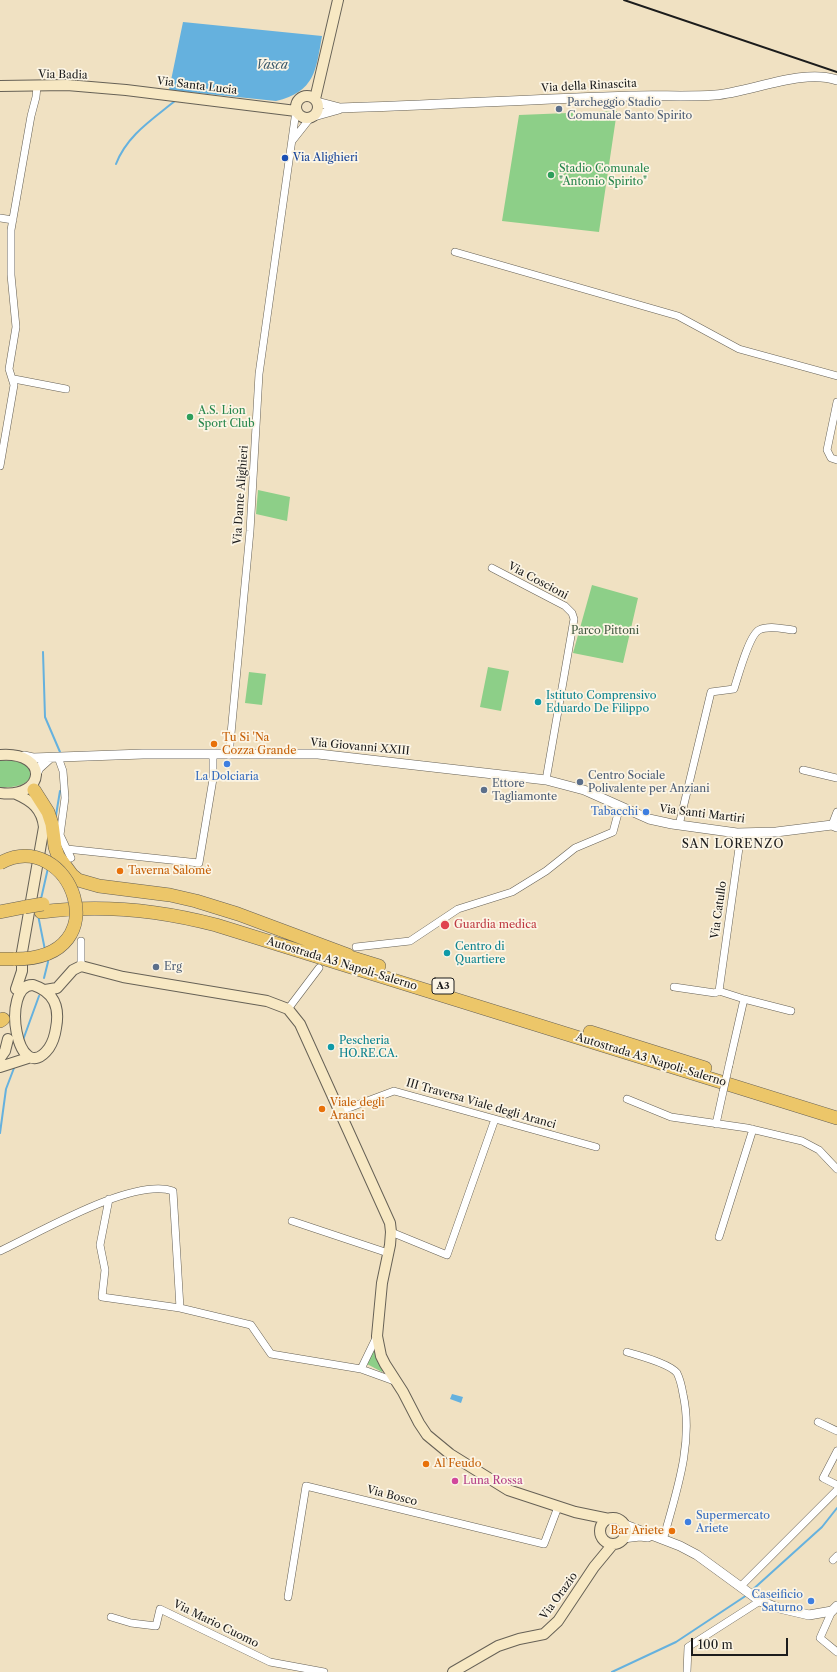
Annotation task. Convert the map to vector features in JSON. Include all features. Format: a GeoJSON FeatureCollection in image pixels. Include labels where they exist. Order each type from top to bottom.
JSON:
{"type":"FeatureCollection","features":[{"type":"Feature","properties":{"kind":"highway"},"geometry":{"type":"LineString","coordinates":[[34,782],[52,824],[55,847],[58,856],[72,875],[78,880],[99,886],[170,895],[196,901],[303,937],[359,960]]}},
{"type":"Feature","properties":{"kind":"highway"},"geometry":{"type":"LineString","coordinates":[[0,864],[16,858],[27,857],[46,862],[56,868],[66,879],[74,894],[77,905],[74,926],[61,946],[44,956],[18,965],[0,959]]}},
{"type":"Feature","properties":{"kind":"highway","name":"Autostrada A3 Napoli-Salerno"},"geometry":{"type":"LineString","coordinates":[[0,912],[24,911],[82,900],[118,901],[178,907],[219,917],[837,1109]]}},
{"type":"Feature","properties":{"kind":"highway","name":"Autostrada A3 Napoli-Salerno"},"geometry":{"type":"LineString","coordinates":[[42,908],[137,911],[176,916],[210,923],[837,1118]]}},
{"type":"Feature","properties":{"kind":"highway","name":"Autostrada A3 Napoli-Salerno"},"geometry":{"type":"LineString","coordinates":[[0,920],[24,911]]}},
{"type":"Feature","properties":{"kind":"main road"},"geometry":{"type":"LineString","coordinates":[[319,77],[296,104],[296,111],[303,117],[312,117],[317,111],[316,100],[319,77],[338,0]]}},
{"type":"Feature","properties":{"kind":"main road","name":"Via Badia"},"geometry":{"type":"LineString","coordinates":[[0,86],[67,85],[126,90]]}},
{"type":"Feature","properties":{"kind":"main road","name":"Via Santa Lucia"},"geometry":{"type":"LineString","coordinates":[[126,90],[296,111]]}},
{"type":"Feature","properties":{"kind":"main road"},"geometry":{"type":"LineString","coordinates":[[301,97],[310,96],[316,100]]}},
{"type":"Feature","properties":{"kind":"main road","name":"Via Santa Lucia"},"geometry":{"type":"LineString","coordinates":[[265,106],[301,97]]}},
{"type":"Feature","properties":{"kind":"main road"},"geometry":{"type":"LineString","coordinates":[[0,755],[24,756],[31,761],[36,806],[43,819],[44,836],[22,952],[18,965],[16,989],[3,1012],[8,1039],[17,1053],[28,1058]]}},
{"type":"Feature","properties":{"kind":"main road"},"geometry":{"type":"LineString","coordinates":[[0,793],[16,794],[27,790],[34,782]]}},
{"type":"Feature","properties":{"kind":"main road"},"geometry":{"type":"LineString","coordinates":[[16,794],[36,806]]}},
{"type":"Feature","properties":{"kind":"main road"},"geometry":{"type":"LineString","coordinates":[[18,965],[33,985],[45,990],[53,998],[57,1007]]}},
{"type":"Feature","properties":{"kind":"main road"},"geometry":{"type":"LineString","coordinates":[[45,990],[57,988],[73,970],[81,966],[124,976],[267,1001],[288,1009],[300,1024],[338,1112],[390,1223],[391,1232],[382,1283],[377,1336],[381,1356],[419,1423],[438,1445],[470,1467],[508,1490],[575,1512],[617,1520],[623,1524],[625,1531],[623,1538],[613,1544],[594,1568]]}},
{"type":"Feature","properties":{"kind":"main road"},"geometry":{"type":"LineString","coordinates":[[0,1067],[41,1054],[50,1045],[58,1020],[57,1007],[64,981]]}},
{"type":"Feature","properties":{"kind":"main road"},"geometry":{"type":"LineString","coordinates":[[16,989],[33,985]]}},
{"type":"Feature","properties":{"kind":"main road"},"geometry":{"type":"LineString","coordinates":[[0,1058],[5,1051],[8,1039]]}},
{"type":"Feature","properties":{"kind":"main road"},"geometry":{"type":"LineString","coordinates":[[575,1512],[593,1522],[602,1535],[613,1544]]}},
{"type":"Feature","properties":{"kind":"main road"},"geometry":{"type":"LineString","coordinates":[[594,1568],[602,1553],[603,1523],[609,1519]]}},
{"type":"Feature","properties":{"kind":"main road","name":"Via Orazio"},"geometry":{"type":"LineString","coordinates":[[453,1672],[498,1646],[544,1634],[558,1621],[594,1568]]}},
{"type":"Feature","properties":{"kind":"street","name":"Via della Rinascita"},"geometry":{"type":"LineString","coordinates":[[312,117],[340,108],[717,94],[821,76],[837,80]]}},
{"type":"Feature","properties":{"kind":"street"},"geometry":{"type":"LineString","coordinates":[[37,86],[11,230],[11,275],[16,327],[9,369],[10,375],[14,379],[66,389]]}},
{"type":"Feature","properties":{"kind":"street","name":"Via della Rinascita"},"geometry":{"type":"LineString","coordinates":[[316,100],[340,108]]}},
{"type":"Feature","properties":{"kind":"street","name":"Via Dante Alighieri"},"geometry":{"type":"LineString","coordinates":[[229,755],[250,531],[259,374],[296,111]]}},
{"type":"Feature","properties":{"kind":"street","name":"Via Dante Alighieri"},"geometry":{"type":"LineString","coordinates":[[291,143],[312,117]]}},
{"type":"Feature","properties":{"kind":"street"},"geometry":{"type":"LineString","coordinates":[[0,218],[13,220]]}},
{"type":"Feature","properties":{"kind":"street"},"geometry":{"type":"LineString","coordinates":[[455,252],[678,316],[739,349],[837,376]]}},
{"type":"Feature","properties":{"kind":"street"},"geometry":{"type":"LineString","coordinates":[[0,466],[14,379]]}},
{"type":"Feature","properties":{"kind":"street"},"geometry":{"type":"LineString","coordinates":[[837,402],[827,450],[831,458],[837,460]]}},
{"type":"Feature","properties":{"kind":"street","name":"Via Coscioni"},"geometry":{"type":"LineString","coordinates":[[492,568],[565,606],[572,613],[574,619],[546,780]]}},
{"type":"Feature","properties":{"kind":"street"},"geometry":{"type":"LineString","coordinates":[[679,825],[711,692],[734,689],[752,637],[758,630],[768,628],[793,630]]}},
{"type":"Feature","properties":{"kind":"street"},"geometry":{"type":"LineString","coordinates":[[67,849],[199,863],[210,800],[213,754]]}},
{"type":"Feature","properties":{"kind":"street","name":"Via Giovanni XXIII"},"geometry":{"type":"LineString","coordinates":[[24,756],[54,757],[318,754],[546,780]]}},
{"type":"Feature","properties":{"kind":"street"},"geometry":{"type":"LineString","coordinates":[[34,782],[39,768],[54,757],[63,771],[65,798],[60,835],[71,858]]}},
{"type":"Feature","properties":{"kind":"street"},"geometry":{"type":"LineString","coordinates":[[803,770],[837,778]]}},
{"type":"Feature","properties":{"kind":"street","name":"Via Santi Martiri"},"geometry":{"type":"LineString","coordinates":[[546,780],[584,790],[649,820],[679,825],[737,833],[776,832],[834,826]]}},
{"type":"Feature","properties":{"kind":"street"},"geometry":{"type":"LineString","coordinates":[[356,947],[410,941],[458,909],[512,892],[546,871],[575,848],[613,832],[620,806]]}},
{"type":"Feature","properties":{"kind":"street"},"geometry":{"type":"LineString","coordinates":[[834,826],[837,812]]}},
{"type":"Feature","properties":{"kind":"street","name":"Via Catullo"},"geometry":{"type":"LineString","coordinates":[[719,991],[739,848],[736,843],[737,833]]}},
{"type":"Feature","properties":{"kind":"street"},"geometry":{"type":"LineString","coordinates":[[81,941],[81,966]]}},
{"type":"Feature","properties":{"kind":"street"},"geometry":{"type":"LineString","coordinates":[[288,1009],[319,968]]}},
{"type":"Feature","properties":{"kind":"street"},"geometry":{"type":"LineString","coordinates":[[674,987],[715,993],[719,991],[791,1011]]}},
{"type":"Feature","properties":{"kind":"street"},"geometry":{"type":"LineString","coordinates":[[716,1124],[744,999]]}},
{"type":"Feature","properties":{"kind":"street","name":"III Traversa Viale degli Aranci"},"geometry":{"type":"LineString","coordinates":[[338,1112],[394,1091],[596,1147]]}},
{"type":"Feature","properties":{"kind":"street"},"geometry":{"type":"LineString","coordinates":[[627,1099],[671,1117],[753,1129],[802,1140],[819,1150],[837,1169]]}},
{"type":"Feature","properties":{"kind":"street"},"geometry":{"type":"LineString","coordinates":[[391,1232],[447,1255],[495,1119]]}},
{"type":"Feature","properties":{"kind":"street"},"geometry":{"type":"LineString","coordinates":[[719,1237],[753,1129]]}},
{"type":"Feature","properties":{"kind":"street"},"geometry":{"type":"LineString","coordinates":[[0,1251],[109,1199],[159,1188],[173,1191],[180,1308]]}},
{"type":"Feature","properties":{"kind":"street"},"geometry":{"type":"LineString","coordinates":[[109,1199],[100,1245],[106,1270],[102,1297],[180,1308],[251,1326],[271,1354],[361,1369],[397,1382]]}},
{"type":"Feature","properties":{"kind":"street"},"geometry":{"type":"LineString","coordinates":[[292,1221],[388,1253]]}},
{"type":"Feature","properties":{"kind":"street"},"geometry":{"type":"LineString","coordinates":[[361,1369],[377,1336]]}},
{"type":"Feature","properties":{"kind":"street"},"geometry":{"type":"LineString","coordinates":[[627,1352],[667,1366],[676,1373],[685,1401],[687,1416],[687,1440],[661,1539]]}},
{"type":"Feature","properties":{"kind":"street"},"geometry":{"type":"LineString","coordinates":[[818,1422],[837,1431]]}},
{"type":"Feature","properties":{"kind":"street"},"geometry":{"type":"LineString","coordinates":[[837,1451],[823,1478],[837,1485]]}},
{"type":"Feature","properties":{"kind":"street","name":"Via Bosco"},"geometry":{"type":"LineString","coordinates":[[288,1597],[306,1486],[544,1544],[558,1507]]}},
{"type":"Feature","properties":{"kind":"street"},"geometry":{"type":"LineString","coordinates":[[743,1589],[837,1490]]}},
{"type":"Feature","properties":{"kind":"street"},"geometry":{"type":"LineString","coordinates":[[623,1524],[680,1546],[697,1555],[760,1601],[775,1607],[809,1615],[834,1608]]}},
{"type":"Feature","properties":{"kind":"street"},"geometry":{"type":"LineString","coordinates":[[623,1538],[640,1536],[661,1539]]}},
{"type":"Feature","properties":{"kind":"street"},"geometry":{"type":"LineString","coordinates":[[687,1672],[688,1647],[760,1601]]}},
{"type":"Feature","properties":{"kind":"street"},"geometry":{"type":"LineString","coordinates":[[834,1608],[820,1638],[837,1652]]}},
{"type":"Feature","properties":{"kind":"street","name":"Via Mario Cuomo"},"geometry":{"type":"LineString","coordinates":[[111,1617],[132,1623],[156,1626],[160,1609],[270,1662],[324,1672]]}},
{"type":"Feature","properties":{"kind":"green space"},"geometry":{"type":"Polygon","coordinates":[[[617,111],[599,232],[502,221],[519,115],[617,111]]]}},
{"type":"Feature","properties":{"kind":"green space"},"geometry":{"type":"Polygon","coordinates":[[[258,490],[290,497],[287,521],[256,514],[258,490]]]}},
{"type":"Feature","properties":{"kind":"green space","name":"Parco Pittoni"},"geometry":{"type":"Polygon","coordinates":[[[592,585],[638,598],[623,663],[573,653],[592,585]]]}},
{"type":"Feature","properties":{"kind":"green space"},"geometry":{"type":"Polygon","coordinates":[[[488,667],[509,671],[501,711],[480,707],[488,667]]]}},
{"type":"Feature","properties":{"kind":"green space"},"geometry":{"type":"Polygon","coordinates":[[[249,672],[266,674],[262,705],[245,703],[249,672]]]}},
{"type":"Feature","properties":{"kind":"green space"},"geometry":{"type":"Polygon","coordinates":[[[0,761],[23,763],[29,768],[31,773],[30,779],[24,784],[14,787],[0,787],[0,761]]]}},
{"type":"Feature","properties":{"kind":"green space"},"geometry":{"type":"Polygon","coordinates":[[[373,1347],[377,1360],[383,1370],[382,1372],[367,1364],[373,1347]]]}},
{"type":"Feature","properties":{"kind":"water","name":"Vasca"},"geometry":{"type":"Polygon","coordinates":[[[183,22],[322,36],[315,69],[311,78],[299,92],[276,101],[169,90],[183,22]]]}},
{"type":"Feature","properties":{"kind":"water"},"geometry":{"type":"Polygon","coordinates":[[[452,1394],[463,1397],[461,1403],[450,1399],[452,1394]]]}},
{"type":"Feature","properties":{"kind":"waterway"},"geometry":{"type":"LineString","coordinates":[[116,164],[127,144],[134,136],[176,100]]}},
{"type":"Feature","properties":{"kind":"waterway"},"geometry":{"type":"LineString","coordinates":[[43,652],[45,717],[60,752]]}},
{"type":"Feature","properties":{"kind":"waterway"},"geometry":{"type":"LineString","coordinates":[[56,815],[60,791]]}},
{"type":"Feature","properties":{"kind":"waterway"},"geometry":{"type":"LineString","coordinates":[[41,899],[48,868]]}},
{"type":"Feature","properties":{"kind":"waterway"},"geometry":{"type":"LineString","coordinates":[[38,915],[45,950]]}},
{"type":"Feature","properties":{"kind":"waterway"},"geometry":{"type":"LineString","coordinates":[[44,978],[48,962],[47,958]]}},
{"type":"Feature","properties":{"kind":"waterway"},"geometry":{"type":"LineString","coordinates":[[23,1040],[39,996]]}},
{"type":"Feature","properties":{"kind":"waterway"},"geometry":{"type":"LineString","coordinates":[[0,1133],[6,1089],[14,1068]]}},
{"type":"Feature","properties":{"kind":"waterway"},"geometry":{"type":"LineString","coordinates":[[750,1592],[822,1527],[837,1508]]}},
{"type":"Feature","properties":{"kind":"waterway"},"geometry":{"type":"LineString","coordinates":[[612,1672],[676,1642],[747,1595]]}},
{"type":"Feature","properties":{"kind":"railway"},"geometry":{"type":"LineString","coordinates":[[624,0],[837,72]]}},
{"type":"Feature","properties":{"kind":"place","name":"Parcheggio Stadio Comunale Santo Spirito"},"geometry":{"type":"Point","coordinates":[559,109]}},
{"type":"Feature","properties":{"kind":"place","name":"Via Alighieri"},"geometry":{"type":"Point","coordinates":[285,158]}},
{"type":"Feature","properties":{"kind":"place","name":"Stadio Comunale \"Antonio Spirito\""},"geometry":{"type":"Point","coordinates":[551,175]}},
{"type":"Feature","properties":{"kind":"place","name":"A.S. Lion Sport Club"},"geometry":{"type":"Point","coordinates":[190,417]}},
{"type":"Feature","properties":{"kind":"place","name":"Istituto Comprensivo Eduardo De Filippo"},"geometry":{"type":"Point","coordinates":[538,702]}},
{"type":"Feature","properties":{"kind":"place","name":"Tu Si 'Na Cozza Grande"},"geometry":{"type":"Point","coordinates":[214,744]}},
{"type":"Feature","properties":{"kind":"place","name":"La Dolciaria"},"geometry":{"type":"Point","coordinates":[227,764]}},
{"type":"Feature","properties":{"kind":"place","name":"Centro Sociale Polivalente per Anziani"},"geometry":{"type":"Point","coordinates":[580,782]}},
{"type":"Feature","properties":{"kind":"place","name":"Ettore Tagliamonte"},"geometry":{"type":"Point","coordinates":[484,790]}},
{"type":"Feature","properties":{"kind":"place","name":"Tabacchi"},"geometry":{"type":"Point","coordinates":[646,812]}},
{"type":"Feature","properties":{"kind":"place","name":"Taverna Salomè"},"geometry":{"type":"Point","coordinates":[120,871]}},
{"type":"Feature","properties":{"kind":"place","name":"Guardia medica"},"geometry":{"type":"Point","coordinates":[445,925]}},
{"type":"Feature","properties":{"kind":"place","name":"Centro di Quartiere"},"geometry":{"type":"Point","coordinates":[447,953]}},
{"type":"Feature","properties":{"kind":"place","name":"Erg"},"geometry":{"type":"Point","coordinates":[156,967]}},
{"type":"Feature","properties":{"kind":"place","name":"Pescheria HO.RE.CA."},"geometry":{"type":"Point","coordinates":[331,1047]}},
{"type":"Feature","properties":{"kind":"place","name":"Viale degli Aranci"},"geometry":{"type":"Point","coordinates":[322,1109]}},
{"type":"Feature","properties":{"kind":"place","name":"Al Feudo"},"geometry":{"type":"Point","coordinates":[426,1464]}},
{"type":"Feature","properties":{"kind":"place","name":"Luna Rossa"},"geometry":{"type":"Point","coordinates":[455,1481]}},
{"type":"Feature","properties":{"kind":"place","name":"Supermercato Ariete"},"geometry":{"type":"Point","coordinates":[688,1522]}},
{"type":"Feature","properties":{"kind":"place","name":"Bar Ariete"},"geometry":{"type":"Point","coordinates":[672,1531]}},
{"type":"Feature","properties":{"kind":"place","name":"Caseificio Saturno"},"geometry":{"type":"Point","coordinates":[811,1601]}},
{"type":"Feature","properties":{"kind":"district","name":"SAN LORENZO"},"geometry":{"type":"Point","coordinates":[733,845]}}]}
